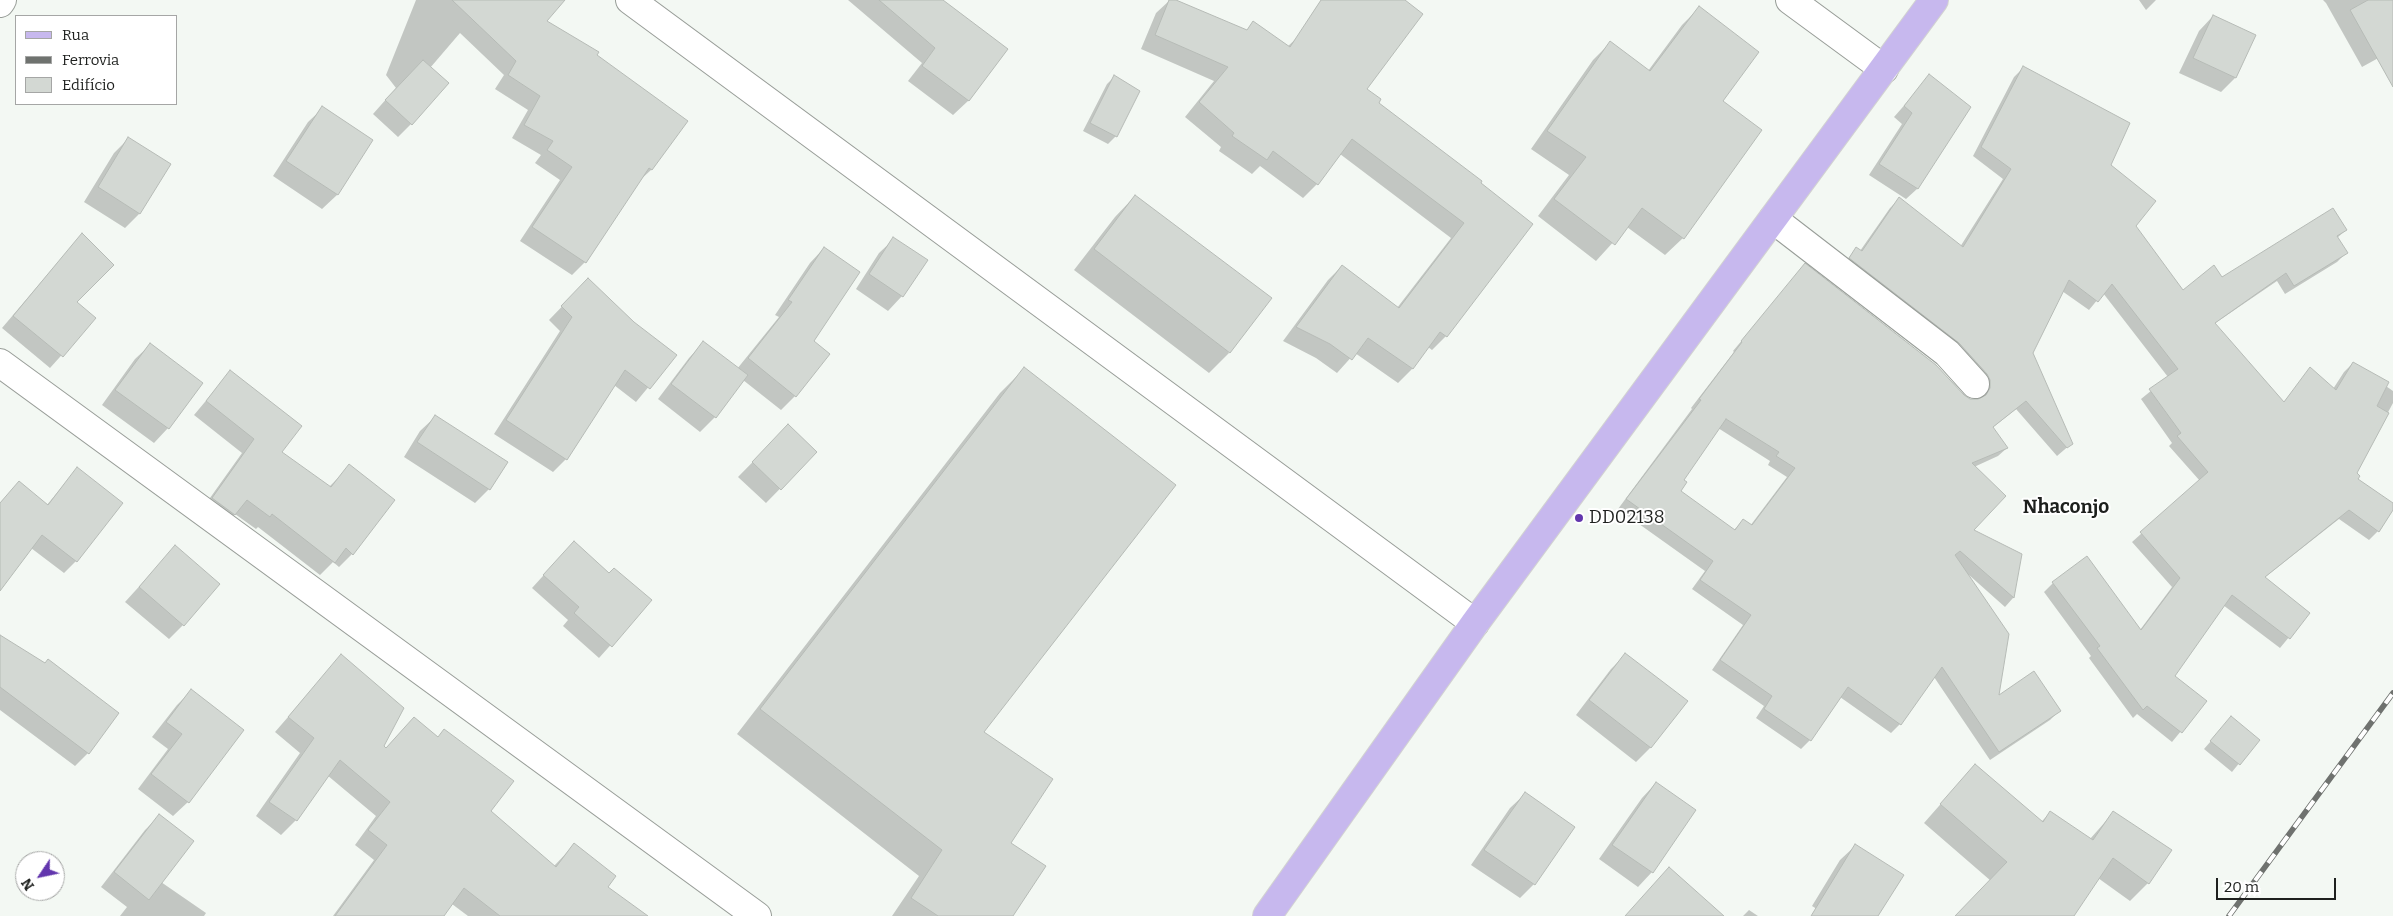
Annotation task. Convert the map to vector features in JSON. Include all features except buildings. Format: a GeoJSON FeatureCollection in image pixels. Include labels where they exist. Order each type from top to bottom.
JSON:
{"type":"FeatureCollection","features":[{"type":"Feature","properties":{"kind":"main road"},"geometry":{"type":"LineString","coordinates":[[1267,916],[1476,623],[1934,0]]}},
{"type":"Feature","properties":{"kind":"street"},"geometry":{"type":"LineString","coordinates":[[630,0],[1476,623]]}},
{"type":"Feature","properties":{"kind":"street"},"geometry":{"type":"LineString","coordinates":[[1790,0],[1884,69]]}},
{"type":"Feature","properties":{"kind":"street"},"geometry":{"type":"LineString","coordinates":[[1773,219],[1947,352],[1974,384]]}},
{"type":"Feature","properties":{"kind":"street"},"geometry":{"type":"LineString","coordinates":[[0,363],[757,916]]}},
{"type":"Feature","properties":{"kind":"railway"},"geometry":{"type":"LineString","coordinates":[[2229,916],[2393,693]]}},
{"type":"Feature","properties":{"kind":"place","name":"DD02138"},"geometry":{"type":"Point","coordinates":[1579,518]}},
{"type":"Feature","properties":{"kind":"district","name":"Nhaconjo"},"geometry":{"type":"Point","coordinates":[2066,508]}}]}
